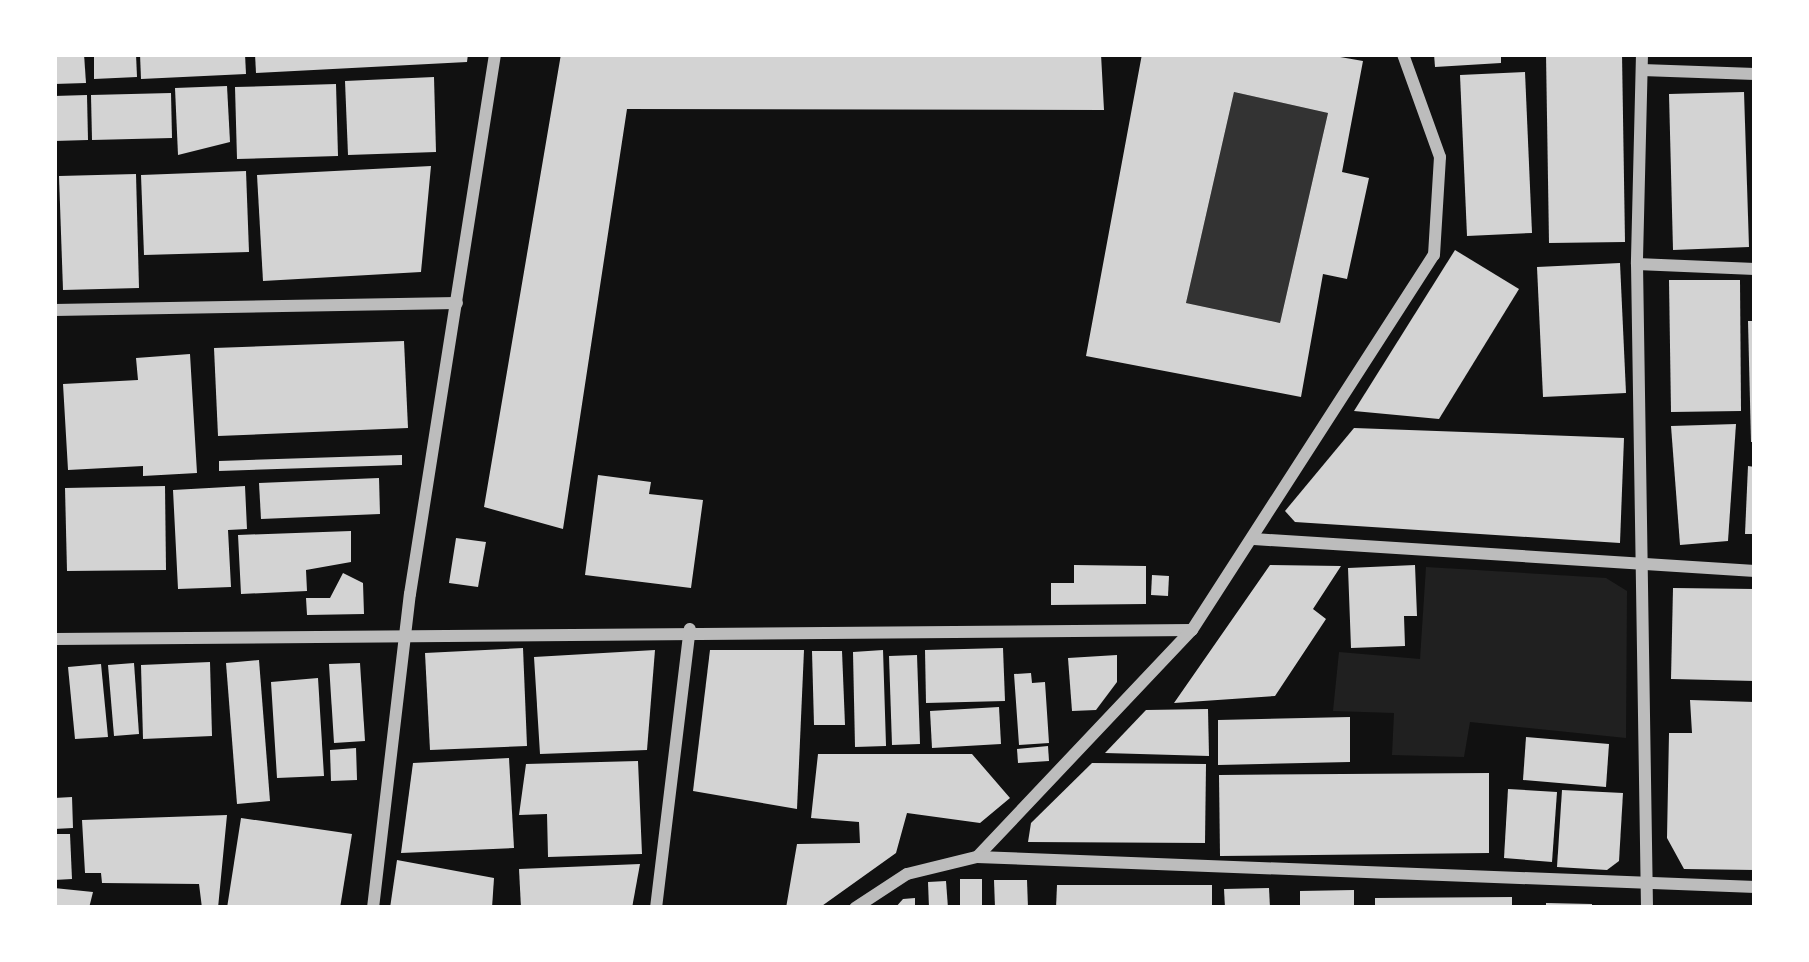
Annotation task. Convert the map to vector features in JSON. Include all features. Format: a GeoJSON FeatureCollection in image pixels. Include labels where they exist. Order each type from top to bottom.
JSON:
{"type":"FeatureCollection","features":[{"type":"Feature","properties":{"kind":"street"},"geometry":{"type":"LineString","coordinates":[[373,908],[495,54]]}},
{"type":"Feature","properties":{"kind":"street"},"geometry":{"type":"LineString","coordinates":[[976,856],[1192,630],[1434,254],[1440,157],[1402,54]]}},
{"type":"Feature","properties":{"kind":"street"},"geometry":{"type":"LineString","coordinates":[[1642,54],[1637,264],[1647,908]]}},
{"type":"Feature","properties":{"kind":"street"},"geometry":{"type":"LineString","coordinates":[[1642,70],[1755,74]]}},
{"type":"Feature","properties":{"kind":"street"},"geometry":{"type":"LineString","coordinates":[[1637,264],[1755,268]]}},
{"type":"Feature","properties":{"kind":"street"},"geometry":{"type":"LineString","coordinates":[[54,310],[457,303]]}},
{"type":"Feature","properties":{"kind":"street"},"geometry":{"type":"LineString","coordinates":[[1254,539],[1755,571]]}},
{"type":"Feature","properties":{"kind":"street"},"geometry":{"type":"LineString","coordinates":[[54,639],[690,629],[1192,630]]}},
{"type":"Feature","properties":{"kind":"street"},"geometry":{"type":"LineString","coordinates":[[656,908],[690,629]]}},
{"type":"Feature","properties":{"kind":"street"},"geometry":{"type":"LineString","coordinates":[[855,908],[907,874],[976,856],[1648,889],[1755,887]]}},
{"type":"Feature","properties":{"kind":"shaded area"},"geometry":{"type":"Polygon","coordinates":[[[1234,92],[1328,113],[1280,323],[1186,303],[1234,92]]]}},
{"type":"Feature","properties":{"kind":"shaded area"},"geometry":{"type":"Polygon","coordinates":[[[1426,567],[1606,578],[1627,591],[1626,738],[1470,722],[1464,757],[1392,755],[1394,713],[1333,711],[1339,652],[1420,659],[1426,567]]]}},
{"type":"Feature","properties":{"kind":"building"},"geometry":{"type":"Polygon","coordinates":[[[84,54],[86,83],[54,84],[54,56],[84,54]]]}},
{"type":"Feature","properties":{"kind":"building"},"geometry":{"type":"Polygon","coordinates":[[[94,54],[136,54],[137,77],[94,79],[94,54]]]}},
{"type":"Feature","properties":{"kind":"building"},"geometry":{"type":"Polygon","coordinates":[[[140,54],[245,54],[246,74],[141,79],[140,54]]]}},
{"type":"Feature","properties":{"kind":"building"},"geometry":{"type":"Polygon","coordinates":[[[255,54],[468,54],[467,62],[256,73],[255,54]]]}},
{"type":"Feature","properties":{"kind":"building"},"geometry":{"type":"Polygon","coordinates":[[[561,54],[1101,54],[1104,110],[627,109],[563,529],[484,507],[561,54]]]}},
{"type":"Feature","properties":{"kind":"building"},"geometry":{"type":"Polygon","coordinates":[[[1142,54],[1323,54],[1363,61],[1342,172],[1369,178],[1347,279],[1323,274],[1301,397],[1086,356],[1142,54]],[[1234,92],[1186,303],[1280,323],[1328,113],[1234,92]]]}},
{"type":"Feature","properties":{"kind":"building"},"geometry":{"type":"Polygon","coordinates":[[[1434,54],[1501,54],[1501,63],[1435,67],[1434,54]]]}},
{"type":"Feature","properties":{"kind":"building"},"geometry":{"type":"Polygon","coordinates":[[[1546,54],[1622,54],[1625,242],[1549,243],[1546,54]]]}},
{"type":"Feature","properties":{"kind":"building"},"geometry":{"type":"Polygon","coordinates":[[[1525,72],[1532,233],[1467,236],[1460,75],[1525,72]]]}},
{"type":"Feature","properties":{"kind":"building"},"geometry":{"type":"Polygon","coordinates":[[[434,77],[436,152],[348,155],[345,81],[434,77]]]}},
{"type":"Feature","properties":{"kind":"building"},"geometry":{"type":"Polygon","coordinates":[[[336,84],[338,156],[237,159],[235,87],[336,84]]]}},
{"type":"Feature","properties":{"kind":"building"},"geometry":{"type":"Polygon","coordinates":[[[227,86],[230,142],[178,155],[175,88],[227,86]]]}},
{"type":"Feature","properties":{"kind":"building"},"geometry":{"type":"Polygon","coordinates":[[[1744,92],[1749,247],[1673,250],[1669,94],[1744,92]]]}},
{"type":"Feature","properties":{"kind":"building"},"geometry":{"type":"Polygon","coordinates":[[[171,93],[172,138],[92,140],[91,95],[171,93]]]}},
{"type":"Feature","properties":{"kind":"building"},"geometry":{"type":"Polygon","coordinates":[[[87,95],[88,140],[54,141],[54,96],[87,95]]]}},
{"type":"Feature","properties":{"kind":"building"},"geometry":{"type":"Polygon","coordinates":[[[431,166],[421,272],[263,281],[257,175],[431,166]]]}},
{"type":"Feature","properties":{"kind":"building"},"geometry":{"type":"Polygon","coordinates":[[[246,171],[249,252],[144,255],[141,175],[246,171]]]}},
{"type":"Feature","properties":{"kind":"building"},"geometry":{"type":"Polygon","coordinates":[[[136,174],[139,288],[63,290],[59,176],[136,174]]]}},
{"type":"Feature","properties":{"kind":"building"},"geometry":{"type":"Polygon","coordinates":[[[1455,250],[1519,289],[1439,419],[1354,411],[1455,250]]]}},
{"type":"Feature","properties":{"kind":"building"},"geometry":{"type":"Polygon","coordinates":[[[1620,263],[1626,393],[1543,397],[1537,267],[1620,263]]]}},
{"type":"Feature","properties":{"kind":"building"},"geometry":{"type":"Polygon","coordinates":[[[1669,280],[1740,280],[1741,411],[1671,412],[1669,280]]]}},
{"type":"Feature","properties":{"kind":"building"},"geometry":{"type":"Polygon","coordinates":[[[1748,321],[1755,321],[1755,442],[1751,442],[1748,321]]]}},
{"type":"Feature","properties":{"kind":"building"},"geometry":{"type":"Polygon","coordinates":[[[404,341],[408,428],[218,436],[214,348],[404,341]]]}},
{"type":"Feature","properties":{"kind":"building"},"geometry":{"type":"Polygon","coordinates":[[[190,354],[197,473],[143,476],[143,466],[68,470],[63,384],[138,380],[136,358],[190,354]]]}},
{"type":"Feature","properties":{"kind":"building"},"geometry":{"type":"Polygon","coordinates":[[[1736,424],[1728,541],[1680,545],[1671,426],[1736,424]]]}},
{"type":"Feature","properties":{"kind":"building"},"geometry":{"type":"Polygon","coordinates":[[[1354,428],[1624,438],[1620,543],[1295,522],[1285,511],[1354,428]]]}},
{"type":"Feature","properties":{"kind":"building"},"geometry":{"type":"Polygon","coordinates":[[[402,455],[402,465],[219,471],[219,461],[402,455]]]}},
{"type":"Feature","properties":{"kind":"building"},"geometry":{"type":"Polygon","coordinates":[[[1748,466],[1755,467],[1755,534],[1745,534],[1748,466]]]}},
{"type":"Feature","properties":{"kind":"building"},"geometry":{"type":"Polygon","coordinates":[[[598,475],[651,482],[649,494],[703,500],[691,588],[585,575],[598,475]]]}},
{"type":"Feature","properties":{"kind":"building"},"geometry":{"type":"Polygon","coordinates":[[[379,478],[380,514],[261,519],[259,483],[379,478]]]}},
{"type":"Feature","properties":{"kind":"building"},"geometry":{"type":"Polygon","coordinates":[[[165,486],[166,570],[67,571],[65,488],[165,486]]]}},
{"type":"Feature","properties":{"kind":"building"},"geometry":{"type":"Polygon","coordinates":[[[245,486],[247,529],[228,530],[231,587],[178,589],[173,490],[245,486]]]}},
{"type":"Feature","properties":{"kind":"building"},"geometry":{"type":"Polygon","coordinates":[[[351,531],[351,562],[306,570],[307,591],[241,594],[238,535],[351,531]]]}},
{"type":"Feature","properties":{"kind":"building"},"geometry":{"type":"Polygon","coordinates":[[[456,538],[486,542],[478,587],[449,583],[456,538]]]}},
{"type":"Feature","properties":{"kind":"building"},"geometry":{"type":"Polygon","coordinates":[[[1074,565],[1146,566],[1146,604],[1051,605],[1051,583],[1074,583],[1074,565]]]}},
{"type":"Feature","properties":{"kind":"building"},"geometry":{"type":"Polygon","coordinates":[[[1270,565],[1341,566],[1313,609],[1326,619],[1275,696],[1174,703],[1270,565]]]}},
{"type":"Feature","properties":{"kind":"building"},"geometry":{"type":"Polygon","coordinates":[[[1415,565],[1417,616],[1404,616],[1405,646],[1351,648],[1348,568],[1415,565]]]}},
{"type":"Feature","properties":{"kind":"building"},"geometry":{"type":"Polygon","coordinates":[[[343,573],[363,583],[364,614],[307,615],[306,598],[330,598],[343,573]]]}},
{"type":"Feature","properties":{"kind":"building"},"geometry":{"type":"Polygon","coordinates":[[[1152,575],[1169,576],[1168,596],[1151,595],[1152,575]]]}},
{"type":"Feature","properties":{"kind":"building"},"geometry":{"type":"Polygon","coordinates":[[[1673,588],[1755,589],[1755,681],[1671,679],[1673,588]]]}},
{"type":"Feature","properties":{"kind":"building"},"geometry":{"type":"Polygon","coordinates":[[[523,648],[527,746],[430,750],[425,653],[523,648]]]}},
{"type":"Feature","properties":{"kind":"building"},"geometry":{"type":"Polygon","coordinates":[[[1003,648],[1005,701],[926,703],[925,650],[1003,648]]]}},
{"type":"Feature","properties":{"kind":"building"},"geometry":{"type":"Polygon","coordinates":[[[655,650],[647,750],[540,754],[534,657],[655,650]]]}},
{"type":"Feature","properties":{"kind":"building"},"geometry":{"type":"Polygon","coordinates":[[[710,650],[804,650],[797,809],[693,791],[710,650]]]}},
{"type":"Feature","properties":{"kind":"building"},"geometry":{"type":"Polygon","coordinates":[[[883,650],[886,746],[855,747],[853,652],[883,650]]]}},
{"type":"Feature","properties":{"kind":"building"},"geometry":{"type":"Polygon","coordinates":[[[812,651],[842,651],[845,725],[814,725],[812,651]]]}},
{"type":"Feature","properties":{"kind":"building"},"geometry":{"type":"Polygon","coordinates":[[[917,655],[920,744],[892,745],[889,656],[917,655]]]}},
{"type":"Feature","properties":{"kind":"building"},"geometry":{"type":"Polygon","coordinates":[[[1117,655],[1117,682],[1096,710],[1072,711],[1068,658],[1117,655]]]}},
{"type":"Feature","properties":{"kind":"building"},"geometry":{"type":"Polygon","coordinates":[[[259,660],[270,801],[237,804],[226,663],[259,660]]]}},
{"type":"Feature","properties":{"kind":"building"},"geometry":{"type":"Polygon","coordinates":[[[210,662],[212,736],[143,739],[141,665],[210,662]]]}},
{"type":"Feature","properties":{"kind":"building"},"geometry":{"type":"Polygon","coordinates":[[[134,663],[139,734],[114,736],[108,665],[134,663]]]}},
{"type":"Feature","properties":{"kind":"building"},"geometry":{"type":"Polygon","coordinates":[[[360,663],[365,741],[334,743],[329,664],[360,663]]]}},
{"type":"Feature","properties":{"kind":"building"},"geometry":{"type":"Polygon","coordinates":[[[101,664],[108,737],[75,739],[68,667],[101,664]]]}},
{"type":"Feature","properties":{"kind":"building"},"geometry":{"type":"Polygon","coordinates":[[[1031,673],[1032,683],[1045,682],[1049,743],[1019,745],[1014,674],[1031,673]]]}},
{"type":"Feature","properties":{"kind":"building"},"geometry":{"type":"Polygon","coordinates":[[[318,678],[324,776],[277,778],[271,682],[318,678]]]}},
{"type":"Feature","properties":{"kind":"building"},"geometry":{"type":"Polygon","coordinates":[[[1690,700],[1755,702],[1755,870],[1684,869],[1667,838],[1669,733],[1692,733],[1690,700]]]}},
{"type":"Feature","properties":{"kind":"building"},"geometry":{"type":"Polygon","coordinates":[[[999,707],[1001,744],[932,748],[930,711],[999,707]]]}},
{"type":"Feature","properties":{"kind":"building"},"geometry":{"type":"Polygon","coordinates":[[[1208,709],[1209,756],[1105,753],[1146,710],[1208,709]]]}},
{"type":"Feature","properties":{"kind":"building"},"geometry":{"type":"Polygon","coordinates":[[[1350,717],[1350,762],[1218,765],[1218,720],[1350,717]]]}},
{"type":"Feature","properties":{"kind":"building"},"geometry":{"type":"Polygon","coordinates":[[[1526,737],[1609,744],[1606,787],[1523,780],[1526,737]]]}},
{"type":"Feature","properties":{"kind":"building"},"geometry":{"type":"Polygon","coordinates":[[[1048,746],[1049,761],[1018,763],[1017,749],[1048,746]]]}},
{"type":"Feature","properties":{"kind":"building"},"geometry":{"type":"Polygon","coordinates":[[[356,748],[357,780],[331,781],[330,750],[356,748]]]}},
{"type":"Feature","properties":{"kind":"building"},"geometry":{"type":"Polygon","coordinates":[[[818,754],[972,754],[1010,798],[980,823],[907,813],[896,853],[819,908],[786,908],[797,844],[860,843],[859,822],[811,818],[818,754]]]}},
{"type":"Feature","properties":{"kind":"building"},"geometry":{"type":"Polygon","coordinates":[[[509,758],[514,848],[401,853],[413,763],[509,758]]]}},
{"type":"Feature","properties":{"kind":"building"},"geometry":{"type":"Polygon","coordinates":[[[638,761],[642,854],[548,857],[547,814],[519,815],[526,764],[638,761]]]}},
{"type":"Feature","properties":{"kind":"building"},"geometry":{"type":"Polygon","coordinates":[[[1092,763],[1206,764],[1205,843],[1028,842],[1031,823],[1092,763]]]}},
{"type":"Feature","properties":{"kind":"building"},"geometry":{"type":"Polygon","coordinates":[[[1489,773],[1489,853],[1220,856],[1219,775],[1489,773]]]}},
{"type":"Feature","properties":{"kind":"building"},"geometry":{"type":"Polygon","coordinates":[[[1508,789],[1557,792],[1552,862],[1504,858],[1508,789]]]}},
{"type":"Feature","properties":{"kind":"building"},"geometry":{"type":"Polygon","coordinates":[[[1562,790],[1623,793],[1619,861],[1607,870],[1557,867],[1562,790]]]}},
{"type":"Feature","properties":{"kind":"building"},"geometry":{"type":"Polygon","coordinates":[[[72,797],[73,828],[54,829],[54,798],[72,797]]]}},
{"type":"Feature","properties":{"kind":"building"},"geometry":{"type":"Polygon","coordinates":[[[227,815],[218,908],[202,908],[199,884],[102,883],[101,873],[85,873],[82,820],[227,815]]]}},
{"type":"Feature","properties":{"kind":"building"},"geometry":{"type":"Polygon","coordinates":[[[241,818],[352,834],[340,908],[227,908],[241,818]]]}},
{"type":"Feature","properties":{"kind":"building"},"geometry":{"type":"Polygon","coordinates":[[[54,834],[70,834],[72,879],[54,880],[54,834]]]}},
{"type":"Feature","properties":{"kind":"building"},"geometry":{"type":"Polygon","coordinates":[[[397,860],[494,878],[492,908],[390,908],[397,860]]]}},
{"type":"Feature","properties":{"kind":"building"},"geometry":{"type":"Polygon","coordinates":[[[640,864],[632,908],[521,908],[519,869],[640,864]]]}},
{"type":"Feature","properties":{"kind":"building"},"geometry":{"type":"Polygon","coordinates":[[[960,879],[982,879],[982,908],[960,908],[960,879]]]}},
{"type":"Feature","properties":{"kind":"building"},"geometry":{"type":"Polygon","coordinates":[[[994,880],[1027,880],[1028,908],[995,908],[994,880]]]}},
{"type":"Feature","properties":{"kind":"building"},"geometry":{"type":"Polygon","coordinates":[[[946,881],[948,908],[929,908],[928,882],[946,881]]]}},
{"type":"Feature","properties":{"kind":"building"},"geometry":{"type":"Polygon","coordinates":[[[1057,885],[1212,885],[1212,908],[1056,908],[1057,885]]]}},
{"type":"Feature","properties":{"kind":"building"},"geometry":{"type":"Polygon","coordinates":[[[54,888],[93,892],[89,908],[54,908],[54,888]]]}},
{"type":"Feature","properties":{"kind":"building"},"geometry":{"type":"Polygon","coordinates":[[[1269,888],[1270,908],[1225,908],[1224,889],[1269,888]]]}},
{"type":"Feature","properties":{"kind":"building"},"geometry":{"type":"Polygon","coordinates":[[[1354,890],[1354,908],[1300,908],[1300,891],[1354,890]]]}},
{"type":"Feature","properties":{"kind":"building"},"geometry":{"type":"Polygon","coordinates":[[[1512,897],[1512,908],[1375,908],[1375,898],[1512,897]]]}},
{"type":"Feature","properties":{"kind":"building"},"geometry":{"type":"Polygon","coordinates":[[[915,898],[915,908],[895,908],[903,899],[915,898]]]}},
{"type":"Feature","properties":{"kind":"building"},"geometry":{"type":"Polygon","coordinates":[[[1546,903],[1592,904],[1592,908],[1546,908],[1546,903]]]}}]}
